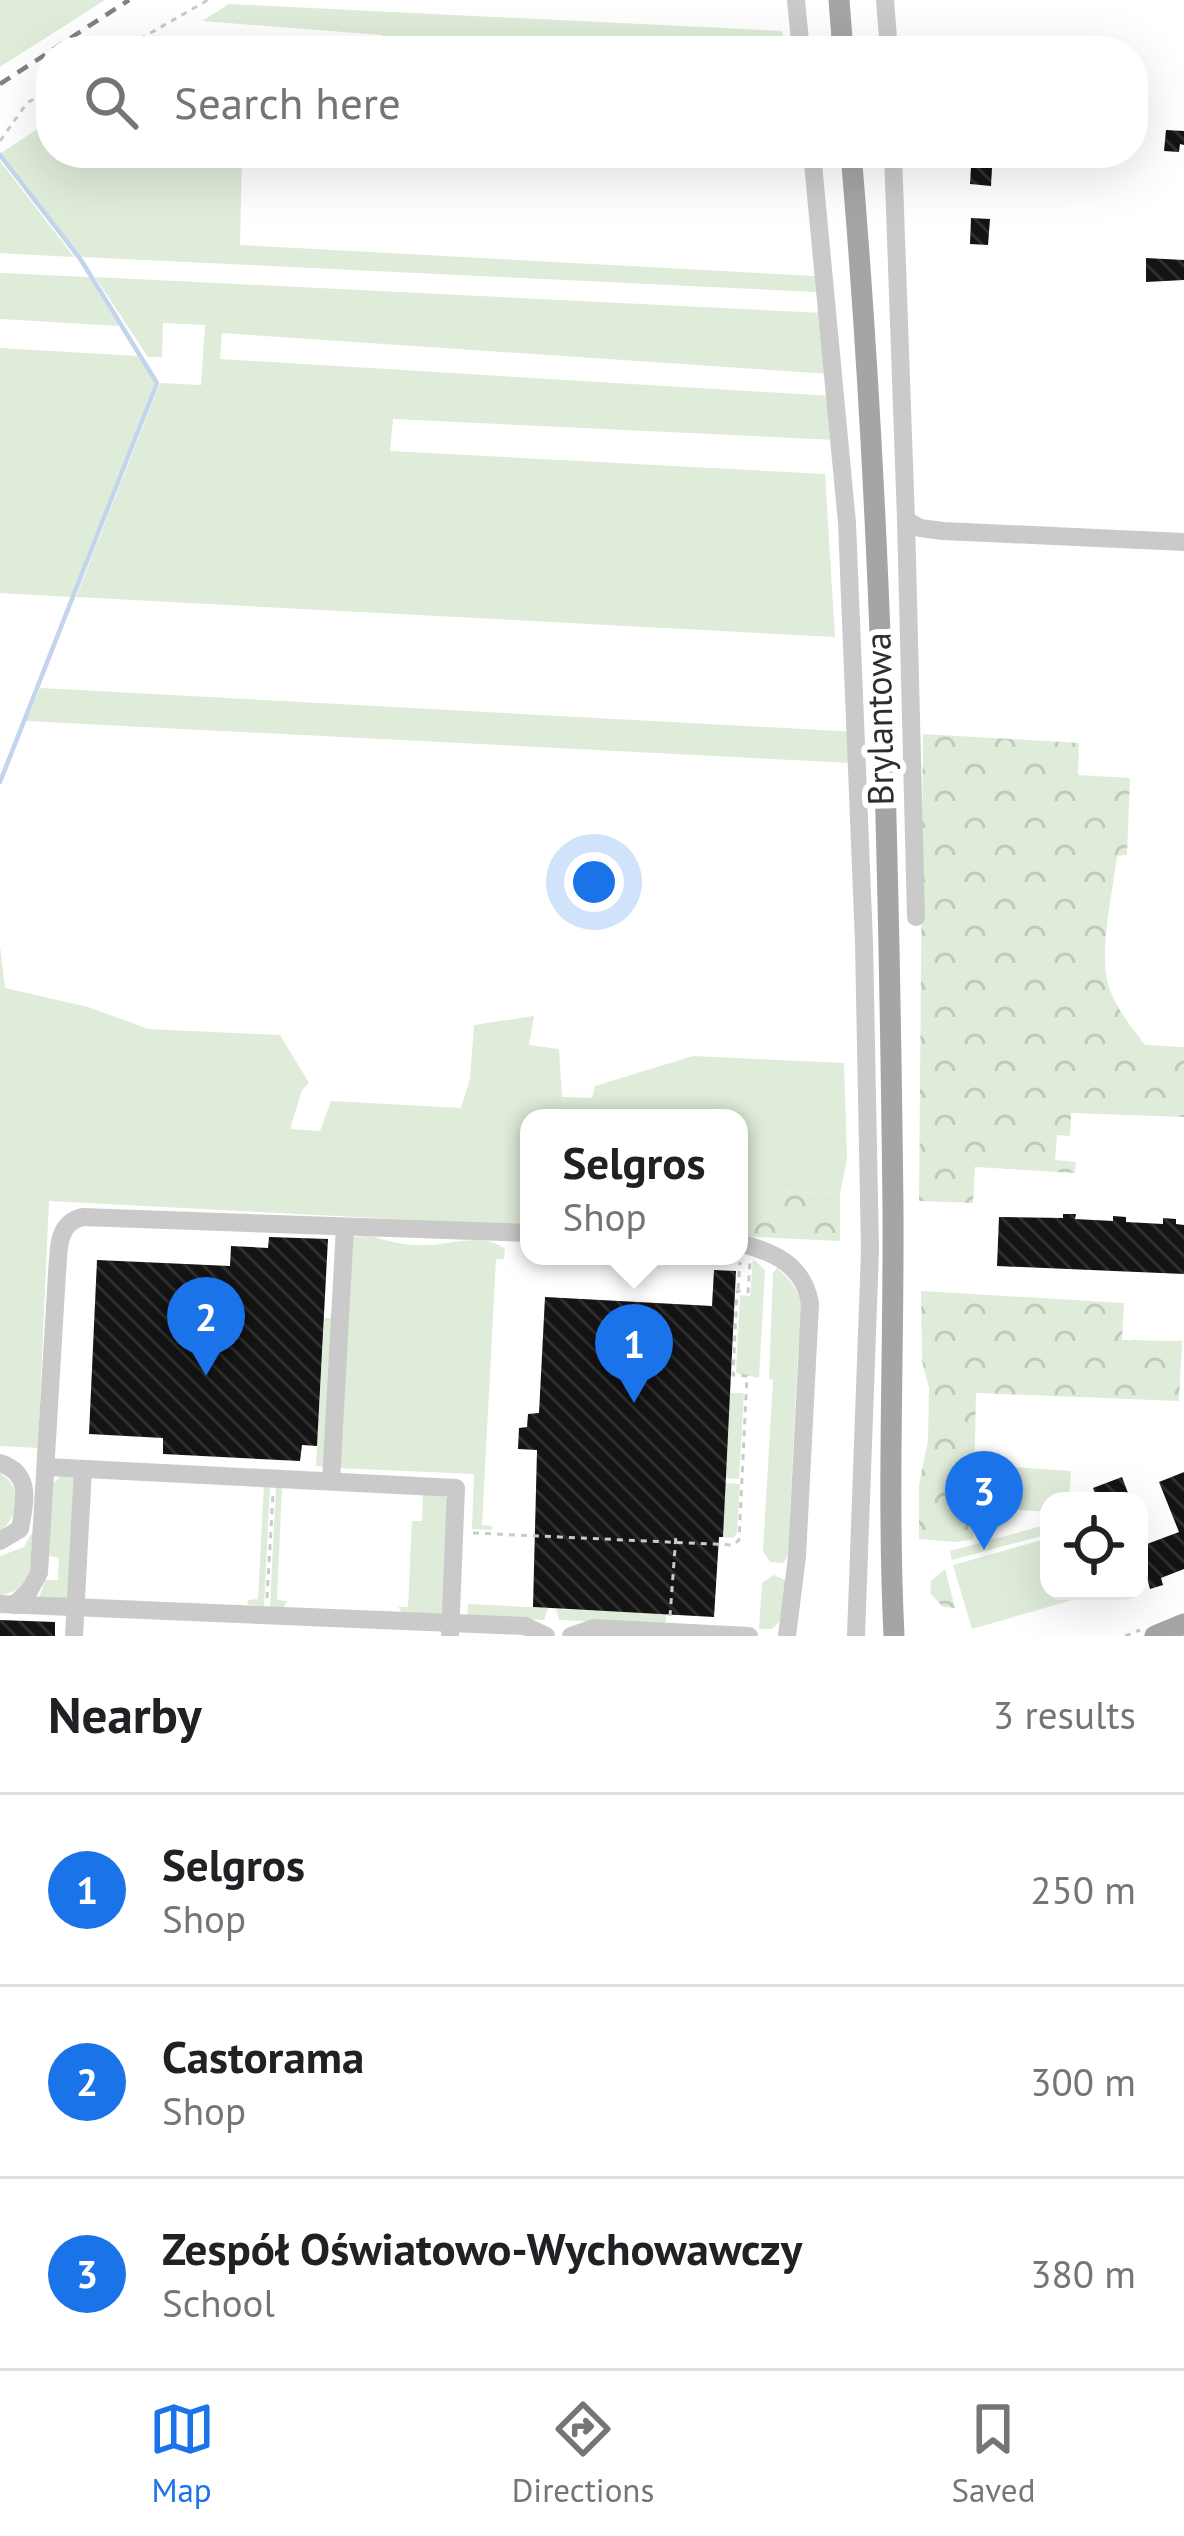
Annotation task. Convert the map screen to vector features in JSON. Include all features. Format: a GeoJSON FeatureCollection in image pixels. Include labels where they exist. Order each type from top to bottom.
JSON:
{"type":"FeatureCollection","features":[{"type":"Feature","properties":{"kind":"main road"},"geometry":{"type":"LineString","coordinates":[[838,0],[842,36]]}},
{"type":"Feature","properties":{"kind":"main road"},"geometry":{"type":"LineString","coordinates":[[852,168],[879,604],[893,1211],[890,1536],[895,1636]]}},
{"type":"Feature","properties":{"kind":"main road"},"geometry":{"type":"LineString","coordinates":[[882,1636],[890,1536]]}},
{"type":"Feature","properties":{"kind":"main road"},"geometry":{"type":"LineString","coordinates":[[1151,1631],[1184,1624]]}},
{"type":"Feature","properties":{"kind":"street"},"geometry":{"type":"LineString","coordinates":[[796,0],[800,36]]}},
{"type":"Feature","properties":{"kind":"street"},"geometry":{"type":"LineString","coordinates":[[886,0],[889,36]]}},
{"type":"Feature","properties":{"kind":"street"},"geometry":{"type":"LineString","coordinates":[[813,168],[848,523],[863,942],[869,1251],[856,1636]]}},
{"type":"Feature","properties":{"kind":"street","name":"Brylantowa"},"geometry":{"type":"LineString","coordinates":[[894,168],[916,916]]}},
{"type":"Feature","properties":{"kind":"street"},"geometry":{"type":"LineString","coordinates":[[906,520],[920,528],[943,531],[1184,542]]}},
{"type":"Feature","properties":{"kind":"street"},"geometry":{"type":"LineString","coordinates":[[7,1605],[29,1592],[39,1573],[57,1273],[62,1231],[70,1221],[83,1217],[520,1233]]}},
{"type":"Feature","properties":{"kind":"street"},"geometry":{"type":"LineString","coordinates":[[331,1481],[344,1228]]}},
{"type":"Feature","properties":{"kind":"street"},"geometry":{"type":"LineString","coordinates":[[748,1246],[790,1264],[806,1286],[810,1304],[787,1636]]}},
{"type":"Feature","properties":{"kind":"street"},"geometry":{"type":"LineString","coordinates":[[0,1463],[16,1469],[25,1484],[25,1502],[20,1529],[0,1541]]}},
{"type":"Feature","properties":{"kind":"street"},"geometry":{"type":"LineString","coordinates":[[47,1467],[456,1488],[450,1630]]}},
{"type":"Feature","properties":{"kind":"street"},"geometry":{"type":"LineString","coordinates":[[74,1636],[82,1469]]}},
{"type":"Feature","properties":{"kind":"street"},"geometry":{"type":"LineString","coordinates":[[7,1605],[266,1616],[450,1630],[525,1626],[546,1636]]}},
{"type":"Feature","properties":{"kind":"street"},"geometry":{"type":"LineString","coordinates":[[571,1636],[594,1628],[749,1636]]}},
{"type":"Feature","properties":{"kind":"path"},"geometry":{"type":"LineString","coordinates":[[145,36],[208,0]]}},
{"type":"Feature","properties":{"kind":"path"},"geometry":{"type":"LineString","coordinates":[[0,141],[36,98]]}},
{"type":"Feature","properties":{"kind":"path"},"geometry":{"type":"LineString","coordinates":[[737,1291],[748,1292],[748,1260]]}},
{"type":"Feature","properties":{"kind":"path"},"geometry":{"type":"LineString","coordinates":[[468,1533],[733,1545],[739,1540],[748,1376],[733,1376],[739,1265]]}},
{"type":"Feature","properties":{"kind":"path"},"geometry":{"type":"LineString","coordinates":[[266,1616],[274,1479]]}},
{"type":"Feature","properties":{"kind":"path"},"geometry":{"type":"LineString","coordinates":[[670,1631],[676,1535]]}},
{"type":"Feature","properties":{"kind":"path"},"geometry":{"type":"LineString","coordinates":[[1125,1636],[1151,1631]]}},
{"type":"Feature","properties":{"kind":"green space"},"geometry":{"type":"Polygon","coordinates":[[[0,0],[105,0],[49,36],[36,36],[36,44],[0,67],[0,0]]]}},
{"type":"Feature","properties":{"kind":"green space"},"geometry":{"type":"Polygon","coordinates":[[[229,4],[782,31],[783,36],[382,36],[202,21],[229,4]]]}},
{"type":"Feature","properties":{"kind":"green space"},"geometry":{"type":"Polygon","coordinates":[[[36,130],[36,168],[242,168],[240,245],[815,276],[816,292],[81,257],[1,153],[36,130]]]}},
{"type":"Feature","properties":{"kind":"green space"},"geometry":{"type":"Polygon","coordinates":[[[0,161],[74,257],[0,253],[0,161]]]}},
{"type":"Feature","properties":{"kind":"green space"},"geometry":{"type":"Polygon","coordinates":[[[0,273],[89,277],[119,326],[0,319],[0,273]]]}},
{"type":"Feature","properties":{"kind":"green space"},"geometry":{"type":"Polygon","coordinates":[[[95,277],[824,313],[830,374],[222,333],[220,359],[831,396],[836,440],[393,419],[390,451],[825,474],[835,637],[76,597],[160,383],[201,385],[205,325],[163,323],[162,357],[148,357],[95,277]]]}},
{"type":"Feature","properties":{"kind":"green space"},"geometry":{"type":"Polygon","coordinates":[[[0,348],[138,356],[155,382],[71,597],[0,593],[0,348]]]}},
{"type":"Feature","properties":{"kind":"green space"},"geometry":{"type":"Polygon","coordinates":[[[40,688],[853,732],[853,763],[26,721],[40,688]]]}},
{"type":"Feature","properties":{"kind":"green space"},"geometry":{"type":"Polygon","coordinates":[[[923,734],[1079,743],[1078,775],[1130,778],[1127,855],[1117,856],[1108,918],[1107,980],[1118,1006],[1145,1045],[1184,1047],[1184,1117],[1071,1113],[1070,1136],[1057,1135],[1055,1160],[1076,1162],[1075,1173],[975,1167],[973,1203],[919,1201],[923,734]]]}},
{"type":"Feature","properties":{"kind":"green space"},"geometry":{"type":"Polygon","coordinates":[[[0,946],[5,988],[88,1007],[148,1029],[280,1035],[309,1083],[302,1090],[290,1129],[320,1131],[331,1101],[461,1108],[470,1079],[474,1025],[534,1016],[529,1045],[559,1049],[562,1097],[592,1098],[595,1086],[693,1056],[844,1063],[847,1159],[840,1194],[748,1189],[748,1109],[520,1109],[520,1226],[49,1201],[38,1448],[0,1446],[0,946]]]}},
{"type":"Feature","properties":{"kind":"green space"},"geometry":{"type":"Polygon","coordinates":[[[748,1189],[840,1194],[840,1241],[748,1236],[748,1189]]]}},
{"type":"Feature","properties":{"kind":"green space"},"geometry":{"type":"Polygon","coordinates":[[[350,1237],[422,1245],[478,1240],[505,1249],[504,1259],[496,1259],[482,1525],[492,1530],[472,1529],[474,1474],[336,1468],[350,1237]]]}},
{"type":"Feature","properties":{"kind":"green space"},"geometry":{"type":"Polygon","coordinates":[[[753,1259],[765,1270],[759,1378],[736,1373],[740,1295],[750,1296],[753,1259]]]}},
{"type":"Feature","properties":{"kind":"green space"},"geometry":{"type":"Polygon","coordinates":[[[777,1268],[794,1286],[803,1315],[790,1513],[795,1547],[783,1563],[770,1562],[763,1551],[773,1380],[769,1379],[773,1273],[777,1268]]]}},
{"type":"Feature","properties":{"kind":"green space"},"geometry":{"type":"Polygon","coordinates":[[[921,1291],[1124,1303],[1122,1340],[1182,1341],[1179,1401],[976,1393],[973,1539],[919,1539],[929,1388],[922,1361],[921,1291]]]}},
{"type":"Feature","properties":{"kind":"green space"},"geometry":{"type":"Polygon","coordinates":[[[324,1318],[335,1318],[328,1467],[316,1466],[324,1318]]]}},
{"type":"Feature","properties":{"kind":"green space"},"geometry":{"type":"Polygon","coordinates":[[[730,1393],[744,1393],[739,1479],[725,1478],[730,1393]]]}},
{"type":"Feature","properties":{"kind":"green space"},"geometry":{"type":"Polygon","coordinates":[[[981,1465],[1071,1471],[1070,1492],[1040,1492],[1040,1511],[979,1507],[981,1465]]]}},
{"type":"Feature","properties":{"kind":"green space"},"geometry":{"type":"Polygon","coordinates":[[[0,1473],[13,1486],[16,1501],[12,1517],[0,1531],[0,1473]]]}},
{"type":"Feature","properties":{"kind":"green space"},"geometry":{"type":"Polygon","coordinates":[[[61,1476],[75,1476],[70,1597],[66,1600],[39,1598],[45,1580],[58,1580],[59,1558],[49,1556],[52,1484],[61,1476]]]}},
{"type":"Feature","properties":{"kind":"green space"},"geometry":{"type":"Polygon","coordinates":[[[725,1483],[740,1484],[733,1538],[723,1537],[725,1483]]]}},
{"type":"Feature","properties":{"kind":"green space"},"geometry":{"type":"Polygon","coordinates":[[[264,1485],[270,1485],[264,1608],[247,1604],[258,1599],[264,1485]]]}},
{"type":"Feature","properties":{"kind":"green space"},"geometry":{"type":"Polygon","coordinates":[[[276,1486],[282,1486],[277,1600],[287,1601],[283,1609],[270,1608],[276,1486]]]}},
{"type":"Feature","properties":{"kind":"green space"},"geometry":{"type":"Polygon","coordinates":[[[423,1493],[443,1495],[450,1501],[444,1609],[441,1614],[403,1614],[398,1607],[408,1607],[412,1521],[422,1521],[423,1493]]]}},
{"type":"Feature","properties":{"kind":"green space"},"geometry":{"type":"Polygon","coordinates":[[[36,1526],[34,1563],[20,1589],[0,1596],[0,1556],[24,1547],[36,1526]]]}},
{"type":"Feature","properties":{"kind":"green space"},"geometry":{"type":"Polygon","coordinates":[[[1040,1526],[1040,1536],[952,1560],[950,1551],[1040,1526]]]}},
{"type":"Feature","properties":{"kind":"green space"},"geometry":{"type":"Polygon","coordinates":[[[1040,1541],[1040,1600],[1072,1600],[972,1629],[953,1565],[1040,1541]]]}},
{"type":"Feature","properties":{"kind":"green space"},"geometry":{"type":"Polygon","coordinates":[[[945,1569],[955,1608],[943,1607],[930,1593],[931,1581],[945,1569]]]}},
{"type":"Feature","properties":{"kind":"green space"},"geometry":{"type":"Polygon","coordinates":[[[774,1575],[785,1580],[784,1617],[772,1629],[759,1629],[762,1583],[774,1575]]]}},
{"type":"Feature","properties":{"kind":"green space"},"geometry":{"type":"Polygon","coordinates":[[[468,1604],[548,1608],[544,1620],[467,1617],[468,1604]]]}},
{"type":"Feature","properties":{"kind":"green space"},"geometry":{"type":"Polygon","coordinates":[[[556,1609],[666,1614],[666,1624],[559,1620],[556,1609]]]}},
{"type":"Feature","properties":{"kind":"building"},"geometry":{"type":"Polygon","coordinates":[[[1166,130],[1184,131],[1179,152],[1164,151],[1166,130]]]}},
{"type":"Feature","properties":{"kind":"building"},"geometry":{"type":"Polygon","coordinates":[[[971,168],[992,168],[991,186],[970,184],[971,168]]]}},
{"type":"Feature","properties":{"kind":"building"},"geometry":{"type":"Polygon","coordinates":[[[971,218],[990,219],[988,245],[970,244],[971,218]]]}},
{"type":"Feature","properties":{"kind":"building"},"geometry":{"type":"Polygon","coordinates":[[[1146,258],[1184,260],[1184,280],[1146,282],[1146,258]]]}},
{"type":"Feature","properties":{"kind":"building"},"geometry":{"type":"Polygon","coordinates":[[[1063,1214],[1076,1214],[1075,1219],[1113,1221],[1113,1216],[1126,1217],[1126,1222],[1163,1224],[1163,1218],[1176,1219],[1176,1224],[1184,1225],[1184,1274],[997,1266],[999,1217],[1063,1218],[1063,1214]]]}},
{"type":"Feature","properties":{"kind":"building"},"geometry":{"type":"Polygon","coordinates":[[[269,1237],[328,1239],[317,1446],[302,1445],[300,1461],[163,1454],[163,1438],[89,1434],[97,1260],[230,1266],[231,1246],[268,1248],[269,1237]]]}},
{"type":"Feature","properties":{"kind":"building"},"geometry":{"type":"Polygon","coordinates":[[[714,1270],[736,1271],[723,1537],[719,1537],[714,1617],[533,1607],[537,1450],[518,1449],[519,1428],[527,1427],[528,1414],[539,1413],[545,1297],[712,1306],[714,1270]]]}},
{"type":"Feature","properties":{"kind":"building"},"geometry":{"type":"Polygon","coordinates":[[[1184,1472],[1184,1569],[1161,1578],[1163,1585],[1150,1589],[1148,1544],[1179,1532],[1159,1482],[1184,1472]]]}},
{"type":"Feature","properties":{"kind":"building"},"geometry":{"type":"Polygon","coordinates":[[[1122,1477],[1128,1492],[1095,1492],[1093,1488],[1122,1477]]]}},
{"type":"Feature","properties":{"kind":"building"},"geometry":{"type":"Polygon","coordinates":[[[0,1620],[55,1622],[55,1636],[0,1636],[0,1620]]]}},
{"type":"Feature","properties":{"kind":"waterway"},"geometry":{"type":"LineString","coordinates":[[0,155],[81,260],[157,383],[0,782]]}},
{"type":"Feature","properties":{"kind":"railway"},"geometry":{"type":"LineString","coordinates":[[74,36],[129,0]]}},
{"type":"Feature","properties":{"kind":"railway"},"geometry":{"type":"LineString","coordinates":[[0,84],[36,61]]}},
{"type":"Feature","properties":{"kind":"place","name":"Castorama"},"geometry":{"type":"Point","coordinates":[206,1376]}},
{"type":"Feature","properties":{"kind":"place","name":"Selgros"},"geometry":{"type":"Point","coordinates":[634,1403]}},
{"type":"Feature","properties":{"kind":"place","name":"Zespół Oświatowo-Wychowawczy"},"geometry":{"type":"Point","coordinates":[984,1550]}}]}
